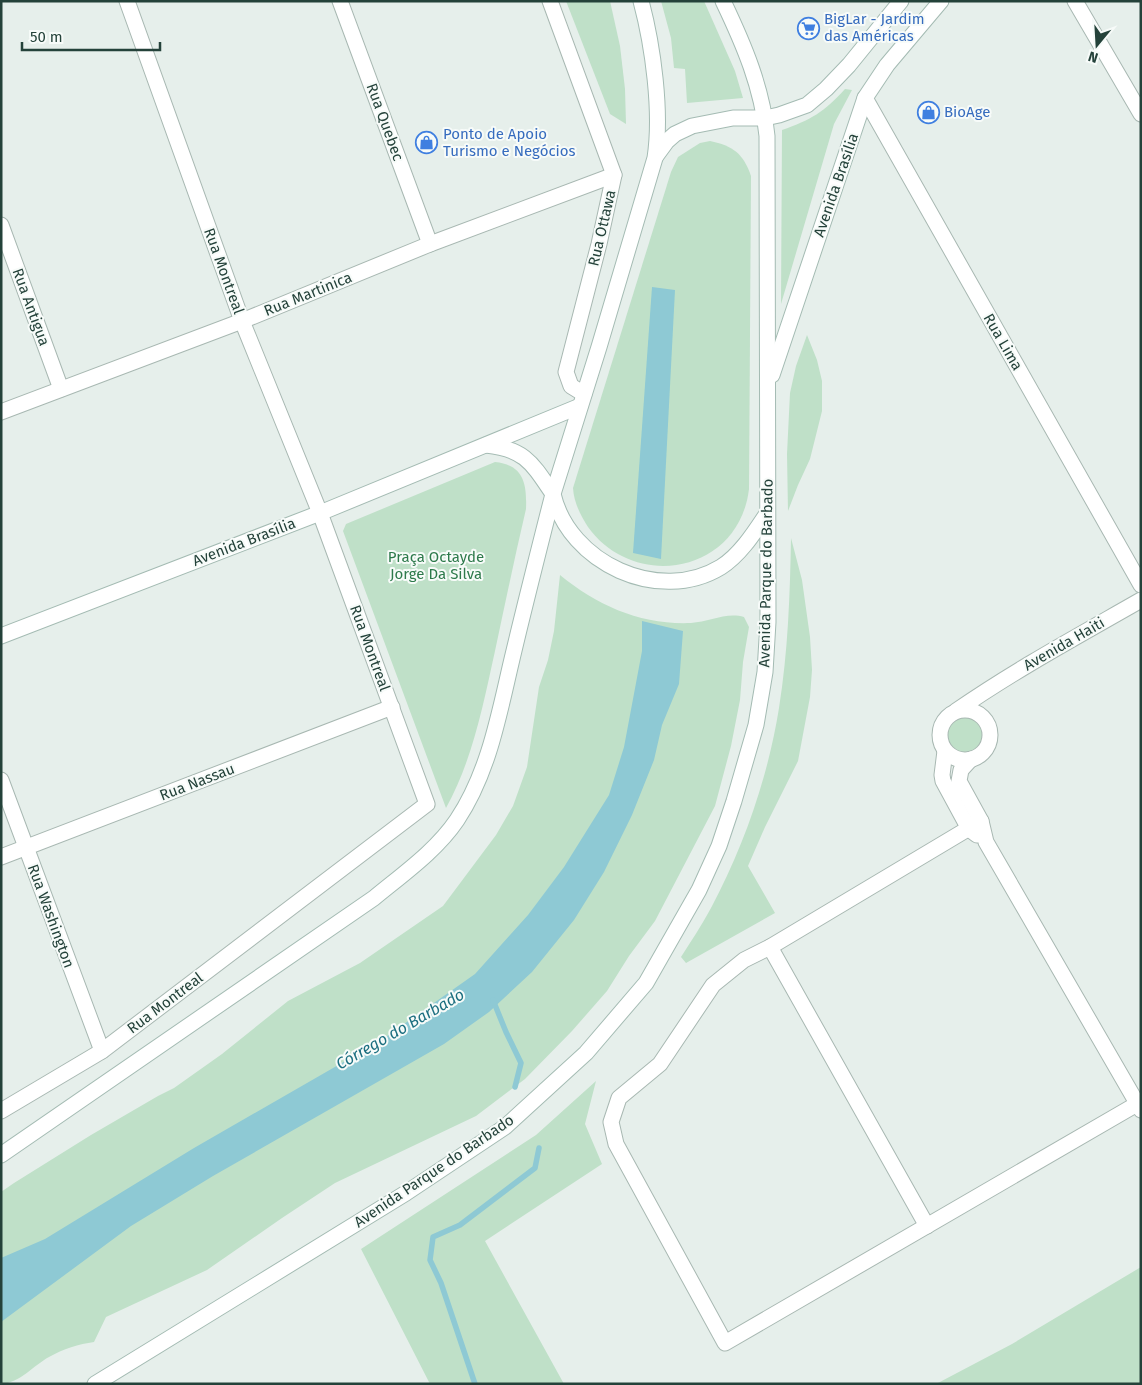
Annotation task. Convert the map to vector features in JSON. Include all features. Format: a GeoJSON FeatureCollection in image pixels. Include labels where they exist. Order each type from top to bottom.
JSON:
{"type":"FeatureCollection","features":[{"type":"Feature","properties":{"kind":"street","name":"Rua Montreal"},"geometry":{"type":"LineString","coordinates":[[1,1111],[102,1051],[427,804],[320,513],[242,321],[127,1]]}},
{"type":"Feature","properties":{"kind":"street","name":"Rua Quebec"},"geometry":{"type":"LineString","coordinates":[[340,1],[430,244]]}},
{"type":"Feature","properties":{"kind":"street","name":"Rua Ottawa"},"geometry":{"type":"LineString","coordinates":[[550,1],[614,175],[599,244],[566,372],[571,386],[582,400]]}},
{"type":"Feature","properties":{"kind":"street"},"geometry":{"type":"LineString","coordinates":[[1,1155],[374,898],[425,855],[456,821],[475,789],[491,746],[553,494],[655,158],[658,129],[655,80],[646,23],[640,1]]}},
{"type":"Feature","properties":{"kind":"street","name":"Avenida Parque do Barbado"},"geometry":{"type":"LineString","coordinates":[[95,1384],[406,1193],[505,1127],[586,1053],[646,984],[699,890],[719,846],[756,725],[765,672],[767,638],[768,163],[765,118],[755,76],[740,36],[723,1]]}},
{"type":"Feature","properties":{"kind":"street"},"geometry":{"type":"LineString","coordinates":[[655,158],[667,141],[675,134],[692,126],[733,118],[765,118],[779,115],[807,104],[820,94],[849,65],[901,1]]}},
{"type":"Feature","properties":{"kind":"street","name":"Avenida Brasília"},"geometry":{"type":"LineString","coordinates":[[768,388],[865,98],[888,65],[941,1]]}},
{"type":"Feature","properties":{"kind":"street"},"geometry":{"type":"LineString","coordinates":[[1075,1],[1141,114]]}},
{"type":"Feature","properties":{"kind":"street","name":"Rua Lima"},"geometry":{"type":"LineString","coordinates":[[865,98],[1141,586]]}},
{"type":"Feature","properties":{"kind":"street","name":"Rua Martinica"},"geometry":{"type":"LineString","coordinates":[[1,412],[242,321],[430,244],[614,175]]}},
{"type":"Feature","properties":{"kind":"street","name":"Rua Antigua"},"geometry":{"type":"LineString","coordinates":[[1,225],[61,389]]}},
{"type":"Feature","properties":{"kind":"street","name":"Avenida Brasília"},"geometry":{"type":"LineString","coordinates":[[1,636],[320,513],[486,445],[582,400]]}},
{"type":"Feature","properties":{"kind":"street"},"geometry":{"type":"LineString","coordinates":[[486,445],[506,448],[520,454],[532,466],[553,494],[560,516],[582,545],[605,565],[633,576],[656,581],[681,581],[706,574],[722,566],[752,536],[766,515]]}},
{"type":"Feature","properties":{"kind":"street","name":"Avenida Haiti"},"geometry":{"type":"LineString","coordinates":[[975,825],[943,781],[945,751],[941,744],[940,728],[949,715],[988,689],[1141,600]]}},
{"type":"Feature","properties":{"kind":"street"},"geometry":{"type":"LineString","coordinates":[[945,751],[957,759],[971,759],[978,756],[987,746],[989,732],[983,719],[983,699],[988,689]]}},
{"type":"Feature","properties":{"kind":"street","name":"Rua Nassau"},"geometry":{"type":"LineString","coordinates":[[1,857],[392,707]]}},
{"type":"Feature","properties":{"kind":"street"},"geometry":{"type":"LineString","coordinates":[[956,712],[971,711],[983,719]]}},
{"type":"Feature","properties":{"kind":"street"},"geometry":{"type":"LineString","coordinates":[[971,759],[961,770],[958,781],[975,825],[1139,1107],[927,1226],[725,1343],[616,1144],[611,1122],[619,1098],[660,1064],[713,985],[744,960],[770,947],[975,825]]}},
{"type":"Feature","properties":{"kind":"street","name":"Rua Washington"},"geometry":{"type":"LineString","coordinates":[[1,780],[102,1051]]}},
{"type":"Feature","properties":{"kind":"street"},"geometry":{"type":"LineString","coordinates":[[770,947],[927,1226]]}},
{"type":"Feature","properties":{"kind":"green space"},"geometry":{"type":"Polygon","coordinates":[[[566,1],[610,1],[620,46],[625,89],[626,124],[610,114],[566,1]]]}},
{"type":"Feature","properties":{"kind":"green space"},"geometry":{"type":"Polygon","coordinates":[[[661,1],[704,1],[735,71],[743,98],[687,103],[685,69],[674,68],[671,38],[661,1]]]}},
{"type":"Feature","properties":{"kind":"green space"},"geometry":{"type":"Polygon","coordinates":[[[845,89],[852,90],[834,124],[781,304],[782,130],[801,123],[816,114],[830,104],[845,89]]]}},
{"type":"Feature","properties":{"kind":"green space"},"geometry":{"type":"Polygon","coordinates":[[[710,141],[725,145],[741,156],[751,176],[749,489],[741,517],[726,540],[706,555],[682,564],[657,566],[632,560],[608,547],[585,522],[576,504],[573,488],[671,172],[678,157],[700,143],[710,141]]]}},
{"type":"Feature","properties":{"kind":"green space"},"geometry":{"type":"Polygon","coordinates":[[[807,335],[817,360],[822,381],[822,411],[810,459],[788,511],[787,454],[790,393],[796,366],[807,335]]]}},
{"type":"Feature","properties":{"kind":"green space","name":"Praça Octayde Jorge Da Silva"},"geometry":{"type":"Polygon","coordinates":[[[495,462],[512,467],[522,477],[526,492],[526,509],[476,731],[463,770],[446,808],[343,531],[346,524],[495,462]]]}},
{"type":"Feature","properties":{"kind":"green space"},"geometry":{"type":"Polygon","coordinates":[[[791,538],[802,580],[810,637],[812,670],[810,697],[798,761],[748,866],[775,913],[686,963],[681,957],[708,914],[734,860],[753,811],[768,760],[779,708],[785,666],[791,538]]]}},
{"type":"Feature","properties":{"kind":"green space"},"geometry":{"type":"Polygon","coordinates":[[[560,575],[589,596],[638,617],[655,621],[691,623],[724,616],[737,616],[744,617],[749,627],[743,662],[740,700],[731,746],[715,806],[655,921],[629,956],[607,991],[572,1031],[525,1079],[476,1116],[335,1183],[207,1270],[106,1317],[94,1342],[60,1352],[43,1360],[21,1377],[1,1384],[1,1192],[91,1135],[174,1088],[222,1054],[288,1001],[360,963],[443,906],[496,835],[513,806],[527,767],[539,687],[548,660],[554,631],[560,575]]]}},
{"type":"Feature","properties":{"kind":"green space"},"geometry":{"type":"Polygon","coordinates":[[[965,716],[979,721],[984,735],[979,749],[965,754],[951,749],[946,735],[951,721],[965,716]]]}},
{"type":"Feature","properties":{"kind":"green space"},"geometry":{"type":"Polygon","coordinates":[[[596,1081],[585,1124],[602,1164],[485,1241],[564,1384],[430,1384],[361,1249],[536,1135],[596,1081]]]}},
{"type":"Feature","properties":{"kind":"green space"},"geometry":{"type":"Polygon","coordinates":[[[1141,1267],[1141,1384],[936,1384],[1012,1344],[1141,1267]]]}},
{"type":"Feature","properties":{"kind":"water"},"geometry":{"type":"Polygon","coordinates":[[[652,287],[675,290],[661,559],[633,553],[652,287]]]}},
{"type":"Feature","properties":{"kind":"water","name":"Córrego do Barbado"},"geometry":{"type":"Polygon","coordinates":[[[642,621],[683,631],[679,684],[662,725],[654,760],[632,815],[604,872],[574,920],[532,972],[489,1012],[444,1044],[213,1176],[131,1226],[1,1322],[1,1258],[45,1239],[194,1148],[380,1041],[475,974],[528,915],[564,867],[609,795],[624,747],[642,651],[642,621]]]}},
{"type":"Feature","properties":{"kind":"waterway"},"geometry":{"type":"LineString","coordinates":[[493,1000],[521,1063],[515,1087]]}},
{"type":"Feature","properties":{"kind":"waterway"},"geometry":{"type":"LineString","coordinates":[[475,1384],[441,1283],[430,1260],[433,1237],[460,1225],[535,1168],[539,1148]]}},
{"type":"Feature","properties":{"kind":"place","name":"BigLar - Jardim das Américas"},"geometry":{"type":"Point","coordinates":[808,28]}},
{"type":"Feature","properties":{"kind":"place","name":"BioAge"},"geometry":{"type":"Point","coordinates":[928,112]}},
{"type":"Feature","properties":{"kind":"place","name":"Ponto de Apoio Turismo e Negócios"},"geometry":{"type":"Point","coordinates":[427,143]}}]}
